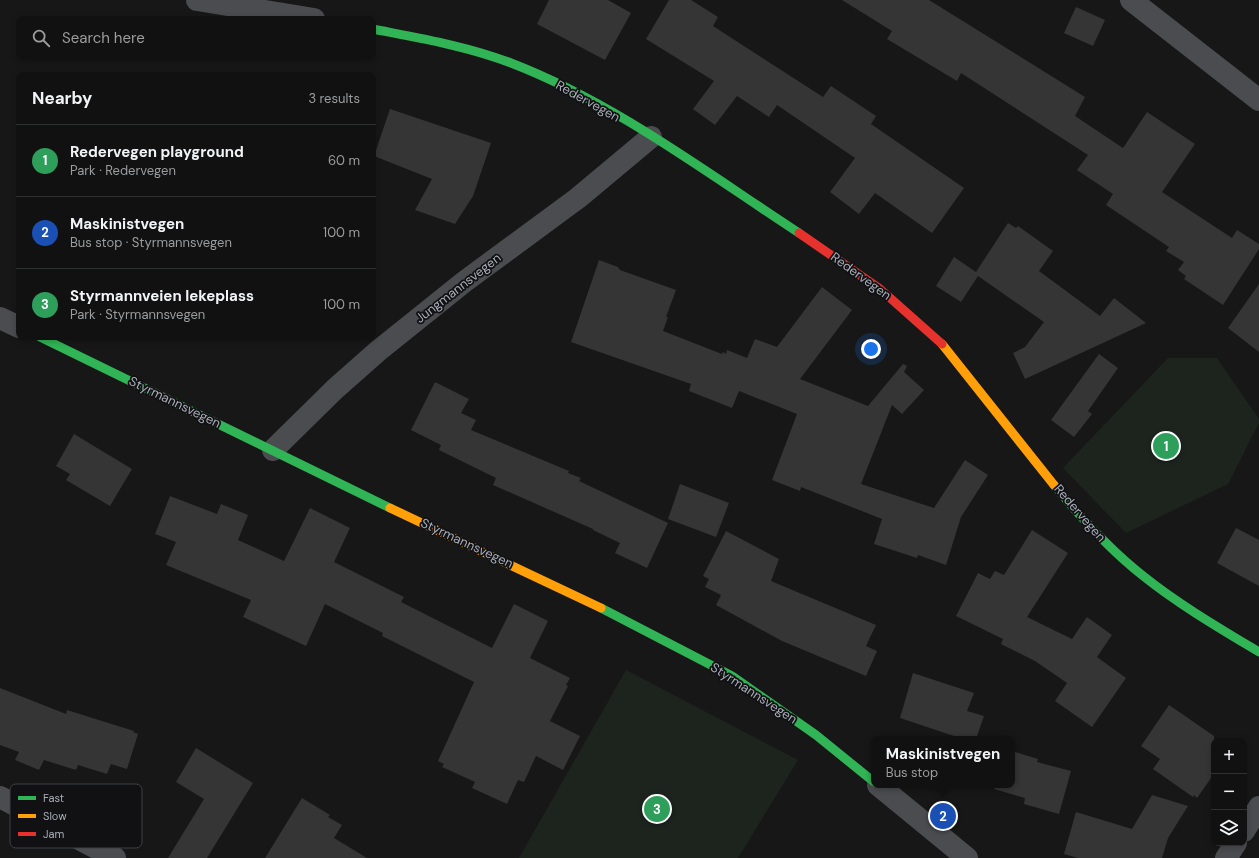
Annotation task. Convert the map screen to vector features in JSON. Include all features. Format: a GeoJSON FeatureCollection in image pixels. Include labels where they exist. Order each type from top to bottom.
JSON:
{"type":"FeatureCollection","features":[{"type":"Feature","properties":{"kind":"street"},"geometry":{"type":"LineString","coordinates":[[197,0],[296,16]]}},
{"type":"Feature","properties":{"kind":"street"},"geometry":{"type":"LineString","coordinates":[[1131,0],[1259,100]]}},
{"type":"Feature","properties":{"kind":"street","name":"Redervegen"},"geometry":{"type":"LineString","coordinates":[[376,30],[443,43],[489,55],[528,70],[573,92],[651,137],[818,246],[889,297],[916,319],[946,348],[1036,462],[1106,543],[1142,576],[1188,610],[1259,652]]}},
{"type":"Feature","properties":{"kind":"street","name":"Jungmannsvegen"},"geometry":{"type":"LineString","coordinates":[[273,450],[335,389],[378,351],[464,282],[578,198],[651,137]]}},
{"type":"Feature","properties":{"kind":"street"},"geometry":{"type":"LineString","coordinates":[[0,318],[16,326]]}},
{"type":"Feature","properties":{"kind":"street","name":"Styrmannsvegen"},"geometry":{"type":"LineString","coordinates":[[46,340],[399,512],[543,578],[699,658],[732,676],[784,711],[871,780]]}},
{"type":"Feature","properties":{"kind":"street"},"geometry":{"type":"LineString","coordinates":[[882,788],[968,858]]}},
{"type":"Feature","properties":{"kind":"street"},"geometry":{"type":"LineString","coordinates":[[0,797],[10,802]]}},
{"type":"Feature","properties":{"kind":"street"},"geometry":{"type":"LineString","coordinates":[[1247,826],[1259,807]]}},
{"type":"Feature","properties":{"kind":"street"},"geometry":{"type":"LineString","coordinates":[[1226,858],[1234,846]]}},
{"type":"Feature","properties":{"kind":"street"},"geometry":{"type":"LineString","coordinates":[[96,848],[115,858]]}},
{"type":"Feature","properties":{"kind":"shaded area"},"geometry":{"type":"Polygon","coordinates":[[[1168,358],[1217,358],[1259,419],[1259,423],[1228,484],[1126,533],[1063,468],[1168,358]]]}},
{"type":"Feature","properties":{"kind":"shaded area"},"geometry":{"type":"Polygon","coordinates":[[[626,670],[798,760],[738,858],[519,858],[626,670]]]}},
{"type":"Feature","properties":{"kind":"building"},"geometry":{"type":"Polygon","coordinates":[[[549,0],[608,0],[631,13],[605,60],[537,24],[549,0]]]}},
{"type":"Feature","properties":{"kind":"building"},"geometry":{"type":"Polygon","coordinates":[[[669,0],[691,0],[718,17],[713,26],[823,97],[831,86],[876,116],[871,124],[964,188],[932,233],[875,193],[859,214],[830,192],[855,158],[777,105],[769,117],[737,96],[715,125],[693,109],[714,81],[646,39],[669,0]]]}},
{"type":"Feature","properties":{"kind":"building"},"geometry":{"type":"Polygon","coordinates":[[[842,0],[929,0],[1085,97],[1075,116],[1123,148],[1147,112],[1195,144],[1162,192],[1232,238],[1237,230],[1259,244],[1259,249],[1223,305],[1184,279],[1186,276],[1178,270],[1184,262],[1166,251],[1169,247],[1106,205],[1113,194],[1077,170],[1088,155],[961,73],[957,81],[887,39],[892,31],[842,0]]]}},
{"type":"Feature","properties":{"kind":"building"},"geometry":{"type":"Polygon","coordinates":[[[1076,7],[1105,20],[1093,46],[1064,33],[1076,7]]]}},
{"type":"Feature","properties":{"kind":"building"},"geometry":{"type":"Polygon","coordinates":[[[390,109],[491,143],[473,196],[455,224],[415,210],[432,179],[376,157],[376,150],[390,109]]]}},
{"type":"Feature","properties":{"kind":"building"},"geometry":{"type":"Polygon","coordinates":[[[1008,223],[1016,228],[1018,226],[1053,251],[1039,271],[1100,316],[1114,298],[1146,323],[1025,379],[1013,353],[1025,347],[1044,322],[978,276],[961,302],[936,286],[954,257],[976,272],[1008,223]]]}},
{"type":"Feature","properties":{"kind":"building"},"geometry":{"type":"Polygon","coordinates":[[[599,260],[618,267],[620,270],[676,290],[666,317],[668,317],[663,331],[722,354],[723,352],[726,354],[727,350],[747,358],[755,339],[777,347],[822,287],[852,310],[800,379],[868,406],[903,364],[907,366],[904,372],[924,390],[902,414],[892,405],[861,484],[934,508],[965,460],[988,475],[961,517],[946,565],[918,555],[917,558],[874,544],[882,519],[801,487],[800,491],[772,480],[797,414],[739,391],[732,408],[689,391],[691,384],[571,342],[599,260]]]}},
{"type":"Feature","properties":{"kind":"building"},"geometry":{"type":"Polygon","coordinates":[[[1259,284],[1259,352],[1228,328],[1259,284]]]}},
{"type":"Feature","properties":{"kind":"building"},"geometry":{"type":"Polygon","coordinates":[[[1099,354],[1118,368],[1088,411],[1092,414],[1074,437],[1051,420],[1099,354]]]}},
{"type":"Feature","properties":{"kind":"building"},"geometry":{"type":"Polygon","coordinates":[[[435,382],[469,399],[461,413],[476,420],[471,430],[569,471],[568,473],[581,478],[579,481],[668,523],[647,568],[615,553],[620,543],[593,529],[493,485],[496,478],[439,450],[441,445],[411,430],[435,382]]]}},
{"type":"Feature","properties":{"kind":"building"},"geometry":{"type":"Polygon","coordinates":[[[74,434],[132,469],[110,506],[66,480],[70,474],[56,466],[74,434]]]}},
{"type":"Feature","properties":{"kind":"building"},"geometry":{"type":"Polygon","coordinates":[[[680,484],[729,503],[716,537],[668,519],[680,484]]]}},
{"type":"Feature","properties":{"kind":"building"},"geometry":{"type":"Polygon","coordinates":[[[170,496],[217,514],[221,504],[248,515],[238,540],[284,561],[310,508],[350,528],[334,562],[404,597],[401,602],[492,648],[514,604],[548,621],[530,658],[570,678],[566,685],[568,686],[550,721],[580,736],[563,770],[536,756],[524,782],[518,780],[507,804],[472,788],[475,782],[442,767],[444,764],[438,761],[474,682],[382,636],[383,633],[325,604],[306,646],[243,617],[251,600],[166,565],[176,542],[155,534],[170,496]]]}},
{"type":"Feature","properties":{"kind":"building"},"geometry":{"type":"Polygon","coordinates":[[[1236,528],[1259,540],[1259,586],[1217,563],[1236,528]]]}},
{"type":"Feature","properties":{"kind":"building"},"geometry":{"type":"Polygon","coordinates":[[[1032,530],[1068,553],[1027,617],[1072,639],[1087,617],[1112,635],[1097,657],[1126,678],[1092,727],[1055,701],[1067,683],[1035,661],[1001,644],[1003,639],[956,616],[978,573],[990,579],[995,571],[1004,575],[1032,530]]]}},
{"type":"Feature","properties":{"kind":"building"},"geometry":{"type":"Polygon","coordinates":[[[726,531],[779,559],[771,581],[876,625],[866,646],[877,651],[866,676],[782,641],[716,605],[721,595],[705,587],[709,579],[703,576],[726,531]]]}},
{"type":"Feature","properties":{"kind":"building"},"geometry":{"type":"Polygon","coordinates":[[[913,673],[974,693],[967,711],[984,716],[977,736],[954,736],[900,718],[913,673]]]}},
{"type":"Feature","properties":{"kind":"building"},"geometry":{"type":"Polygon","coordinates":[[[0,688],[66,714],[67,710],[134,731],[133,732],[138,734],[127,769],[111,764],[107,774],[78,765],[76,770],[44,760],[39,770],[15,760],[19,752],[0,745],[0,688]]]}},
{"type":"Feature","properties":{"kind":"building"},"geometry":{"type":"Polygon","coordinates":[[[1169,705],[1214,736],[1214,738],[1211,738],[1211,778],[1197,798],[1194,795],[1193,797],[1153,769],[1160,759],[1141,746],[1169,705]]]}},
{"type":"Feature","properties":{"kind":"building"},"geometry":{"type":"Polygon","coordinates":[[[196,748],[253,783],[207,858],[168,858],[204,799],[176,782],[196,748]]]}},
{"type":"Feature","properties":{"kind":"building"},"geometry":{"type":"Polygon","coordinates":[[[1015,752],[1038,759],[1037,762],[1071,771],[1059,814],[1024,804],[1025,798],[994,789],[1015,788],[1015,752]]]}},
{"type":"Feature","properties":{"kind":"building"},"geometry":{"type":"Polygon","coordinates":[[[1152,795],[1188,806],[1168,838],[1162,858],[1078,858],[1064,854],[1076,812],[1132,829],[1152,795]]]}},
{"type":"Feature","properties":{"kind":"building"},"geometry":{"type":"Polygon","coordinates":[[[302,798],[330,815],[328,817],[342,825],[334,838],[367,858],[265,858],[302,798]]]}},
{"type":"Feature","properties":{"kind":"traffic: fast"},"geometry":{"type":"LineString","coordinates":[[376,30],[443,43],[477,52],[511,63],[549,79],[587,98],[660,140],[799,233]]}},
{"type":"Feature","properties":{"kind":"traffic: fast"},"geometry":{"type":"LineString","coordinates":[[46,340],[390,508]]}},
{"type":"Feature","properties":{"kind":"traffic: fast"},"geometry":{"type":"LineString","coordinates":[[1054,485],[1096,533],[1118,555],[1142,575],[1184,606],[1259,652]]}},
{"type":"Feature","properties":{"kind":"traffic: fast"},"geometry":{"type":"LineString","coordinates":[[601,608],[732,676],[816,735],[871,780]]}},
{"type":"Feature","properties":{"kind":"traffic: slow"},"geometry":{"type":"LineString","coordinates":[[942,344],[1054,485]]}},
{"type":"Feature","properties":{"kind":"traffic: slow"},"geometry":{"type":"LineString","coordinates":[[390,508],[601,608]]}},
{"type":"Feature","properties":{"kind":"traffic: jam"},"geometry":{"type":"LineString","coordinates":[[799,233],[880,289],[942,344]]}},
{"type":"Feature","properties":{"kind":"place","name":"Redervegen playground"},"geometry":{"type":"Point","coordinates":[1166,446]}},
{"type":"Feature","properties":{"kind":"place","name":"Styrmannveien lekeplass"},"geometry":{"type":"Point","coordinates":[657,809]}},
{"type":"Feature","properties":{"kind":"place","name":"Maskinistvegen"},"geometry":{"type":"Point","coordinates":[943,816]}}]}
